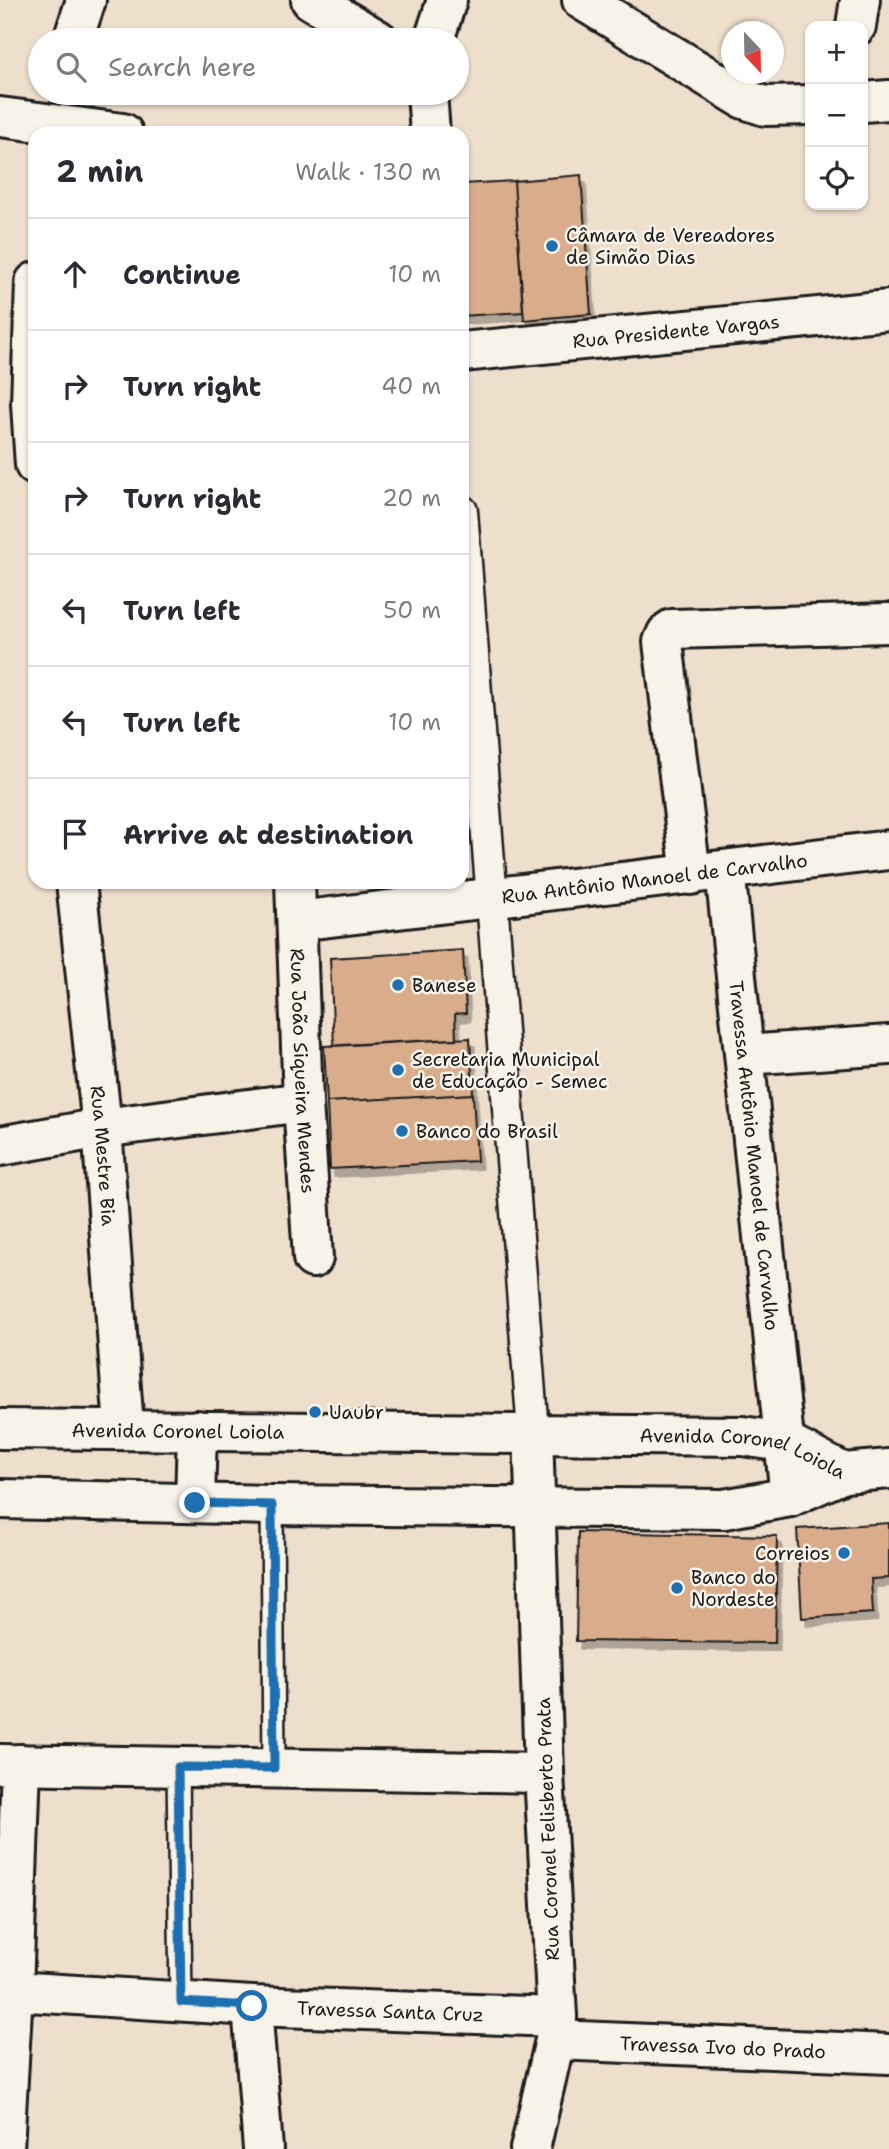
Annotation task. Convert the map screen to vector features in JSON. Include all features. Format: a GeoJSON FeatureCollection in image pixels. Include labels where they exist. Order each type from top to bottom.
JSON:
{"type":"FeatureCollection","features":[{"type":"Feature","properties":{"kind":"street"},"geometry":{"type":"LineString","coordinates":[[77,28],[86,0]]}},
{"type":"Feature","properties":{"kind":"street"},"geometry":{"type":"LineString","coordinates":[[311,0],[358,28]]}},
{"type":"Feature","properties":{"kind":"street"},"geometry":{"type":"LineString","coordinates":[[438,28],[447,0]]}},
{"type":"Feature","properties":{"kind":"street"},"geometry":{"type":"LineString","coordinates":[[582,0],[744,99],[765,106],[805,105]]}},
{"type":"Feature","properties":{"kind":"street"},"geometry":{"type":"LineString","coordinates":[[857,21],[860,0]]}},
{"type":"Feature","properties":{"kind":"street"},"geometry":{"type":"LineString","coordinates":[[868,102],[889,100]]}},
{"type":"Feature","properties":{"kind":"street"},"geometry":{"type":"LineString","coordinates":[[429,105],[430,126]]}},
{"type":"Feature","properties":{"kind":"street"},"geometry":{"type":"LineString","coordinates":[[0,117],[49,116],[93,126]]}},
{"type":"Feature","properties":{"kind":"street","name":"Rua Presidente Vargas"},"geometry":{"type":"LineString","coordinates":[[469,351],[889,310]]}},
{"type":"Feature","properties":{"kind":"street"},"geometry":{"type":"LineString","coordinates":[[28,348],[22,404],[28,432]]}},
{"type":"Feature","properties":{"kind":"street"},"geometry":{"type":"LineString","coordinates":[[469,597],[533,1432]]}},
{"type":"Feature","properties":{"kind":"street","name":"Travessa Antônio Manoel de Carvalho"},"geometry":{"type":"LineString","coordinates":[[790,1497],[745,1055],[663,642],[672,629],[889,623]]}},
{"type":"Feature","properties":{"kind":"street","name":"Rua Antônio Manoel de Carvalho"},"geometry":{"type":"LineString","coordinates":[[297,921],[889,850]]}},
{"type":"Feature","properties":{"kind":"street","name":"Rua Mestre Bia"},"geometry":{"type":"LineString","coordinates":[[77,889],[102,1128],[124,1429]]}},
{"type":"Feature","properties":{"kind":"street","name":"Rua João Siqueira Mendes"},"geometry":{"type":"LineString","coordinates":[[295,889],[303,1102],[313,1258]]}},
{"type":"Feature","properties":{"kind":"street"},"geometry":{"type":"LineString","coordinates":[[745,1055],[889,1045]]}},
{"type":"Feature","properties":{"kind":"street"},"geometry":{"type":"LineString","coordinates":[[0,1146],[102,1128],[303,1102]]}},
{"type":"Feature","properties":{"kind":"street","name":"Avenida Coronel Loiola"},"geometry":{"type":"LineString","coordinates":[[0,1429],[742,1436],[784,1442],[844,1473]]}},
{"type":"Feature","properties":{"kind":"street"},"geometry":{"type":"LineString","coordinates":[[195,1503],[197,1430]]}},
{"type":"Feature","properties":{"kind":"street","name":"Rua Coronel Felisberto Prata"},"geometry":{"type":"LineString","coordinates":[[530,2149],[556,2028],[544,1773],[538,1505],[533,1432]]}},
{"type":"Feature","properties":{"kind":"street"},"geometry":{"type":"LineString","coordinates":[[844,1473],[889,1469]]}},
{"type":"Feature","properties":{"kind":"street","name":"Avenida Coronel Loiola"},"geometry":{"type":"LineString","coordinates":[[0,1499],[272,1505],[538,1505],[724,1509],[790,1497],[844,1473]]}},
{"type":"Feature","properties":{"kind":"street"},"geometry":{"type":"LineString","coordinates":[[4,2149],[13,1991],[10,1764],[544,1773]]}},
{"type":"Feature","properties":{"kind":"street","name":"Travessa Santa Cruz"},"geometry":{"type":"LineString","coordinates":[[13,1991],[556,2028]]}},
{"type":"Feature","properties":{"kind":"street"},"geometry":{"type":"LineString","coordinates":[[252,2006],[263,2149]]}},
{"type":"Feature","properties":{"kind":"street","name":"Travessa Ivo do Prado"},"geometry":{"type":"LineString","coordinates":[[556,2028],[889,2054]]}},
{"type":"Feature","properties":{"kind":"lane"},"geometry":{"type":"LineString","coordinates":[[272,1505],[274,1768]]}},
{"type":"Feature","properties":{"kind":"lane"},"geometry":{"type":"LineString","coordinates":[[178,1767],[181,2002]]}},
{"type":"Feature","properties":{"kind":"building","name":"Câmara de Vereadores de Simão Dias"},"geometry":{"type":"Polygon","coordinates":[[[581,175],[591,314],[524,320],[514,181],[581,175]]]}},
{"type":"Feature","properties":{"kind":"building"},"geometry":{"type":"Polygon","coordinates":[[[514,181],[523,312],[469,316],[469,184],[514,181]]]}},
{"type":"Feature","properties":{"kind":"building","name":"Banese"},"geometry":{"type":"Polygon","coordinates":[[[463,950],[466,1013],[455,1014],[456,1039],[334,1046],[330,958],[463,950]]]}},
{"type":"Feature","properties":{"kind":"building","name":"Secretaria Municipal de Educação - Semec"},"geometry":{"type":"Polygon","coordinates":[[[470,1038],[473,1094],[327,1102],[324,1046],[470,1038]]]}},
{"type":"Feature","properties":{"kind":"building","name":"Banco do Brasil"},"geometry":{"type":"Polygon","coordinates":[[[473,1094],[477,1161],[330,1169],[327,1102],[473,1094]]]}},
{"type":"Feature","properties":{"kind":"building","name":"Correios"},"geometry":{"type":"Polygon","coordinates":[[[889,1523],[889,1578],[871,1579],[873,1613],[802,1618],[797,1529],[889,1523]]]}},
{"type":"Feature","properties":{"kind":"building","name":"Banco do Nordeste"},"geometry":{"type":"Polygon","coordinates":[[[578,1532],[777,1536],[775,1643],[576,1641],[578,1532]]]}},
{"type":"Feature","properties":{"kind":"place","name":"Câmara de Vereadores de Simão Dias"},"geometry":{"type":"Point","coordinates":[552,246]}},
{"type":"Feature","properties":{"kind":"place","name":"Banese"},"geometry":{"type":"Point","coordinates":[398,985]}},
{"type":"Feature","properties":{"kind":"place","name":"Secretaria Municipal de Educação - Semec"},"geometry":{"type":"Point","coordinates":[398,1070]}},
{"type":"Feature","properties":{"kind":"place","name":"Banco do Brasil"},"geometry":{"type":"Point","coordinates":[402,1131]}},
{"type":"Feature","properties":{"kind":"place","name":"Uaubr"},"geometry":{"type":"Point","coordinates":[315,1412]}},
{"type":"Feature","properties":{"kind":"place","name":"Correios"},"geometry":{"type":"Point","coordinates":[844,1553]}},
{"type":"Feature","properties":{"kind":"place","name":"Banco do Nordeste"},"geometry":{"type":"Point","coordinates":[677,1588]}},
{"type":"Feature","properties":{"kind":"route"},"geometry":{"type":"LineString","coordinates":[[195,1503],[272,1505],[274,1768],[178,1767],[181,2002],[252,2006]]}}]}
